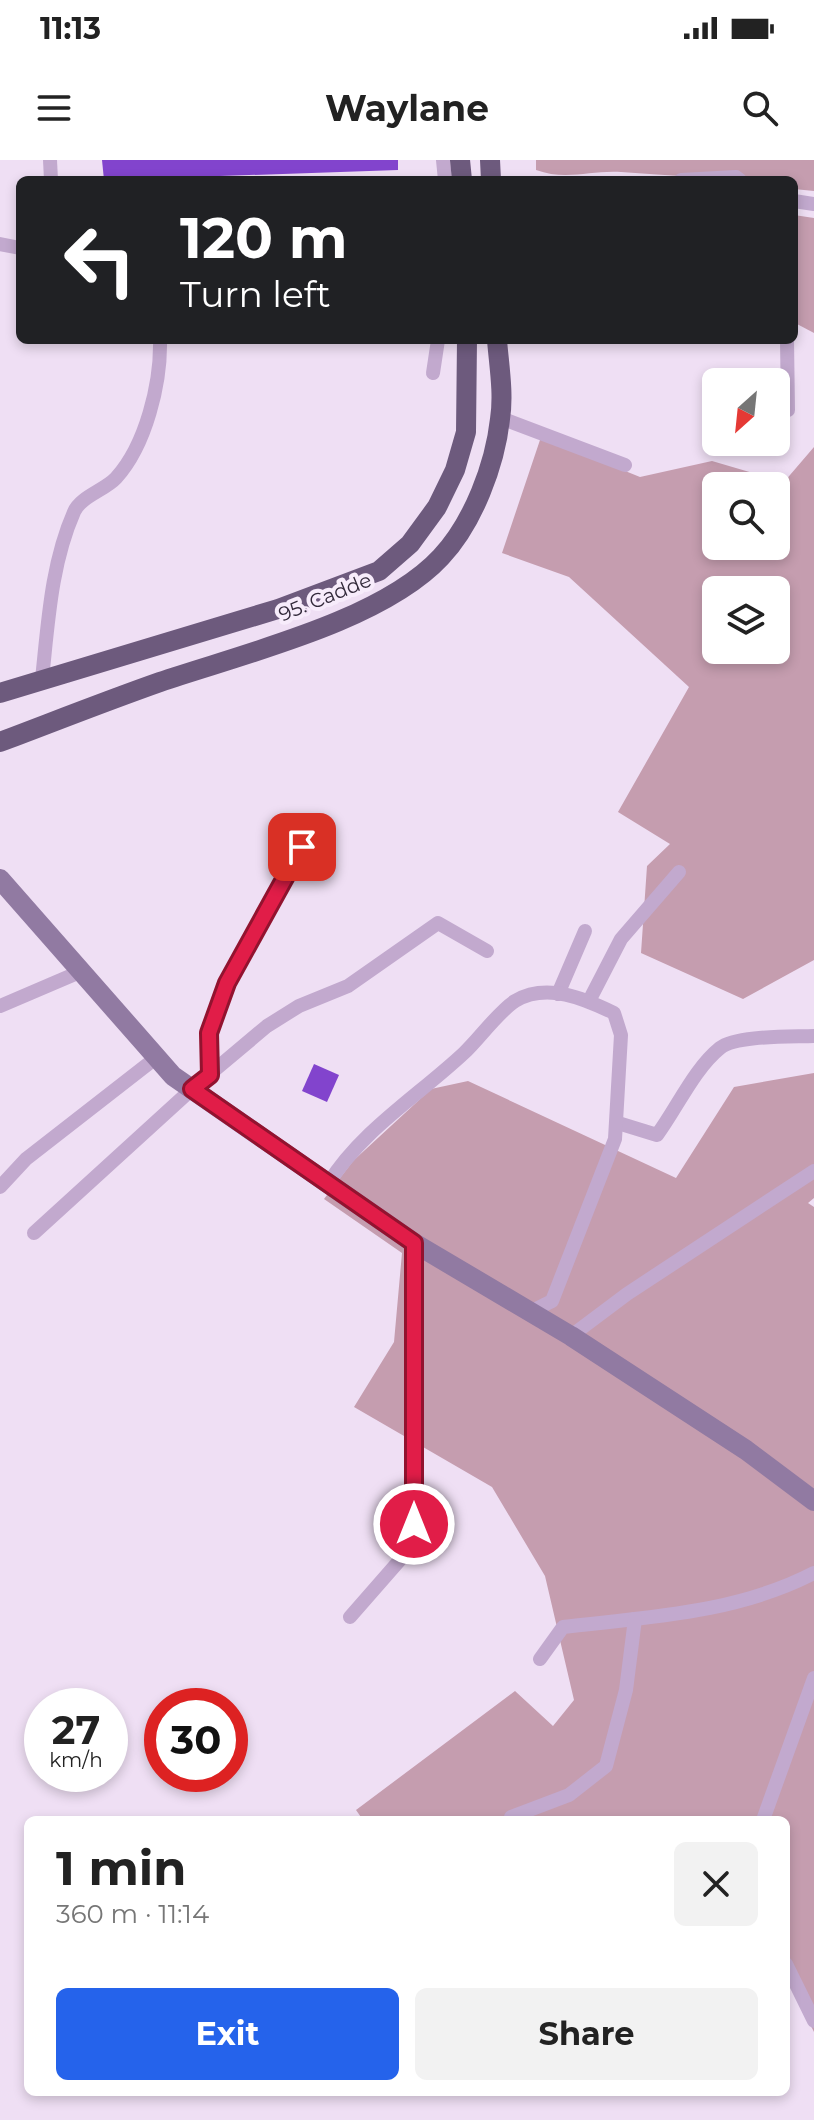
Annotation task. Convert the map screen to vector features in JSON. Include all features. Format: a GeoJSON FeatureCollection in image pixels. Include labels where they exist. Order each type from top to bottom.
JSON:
{"type":"FeatureCollection","features":[{"type":"Feature","properties":{"kind":"main road","name":"95. Cadde"},"geometry":{"type":"LineString","coordinates":[[0,693],[278,609],[379,571],[410,544],[437,507],[455,470],[466,432],[467,344]]}},
{"type":"Feature","properties":{"kind":"main road","name":"95. Cadde"},"geometry":{"type":"LineString","coordinates":[[0,742],[136,690],[309,631],[390,597],[442,557],[475,503],[501,418],[497,344]]}},
{"type":"Feature","properties":{"kind":"street"},"geometry":{"type":"LineString","coordinates":[[42,679],[51,597],[75,508],[116,479],[131,455],[151,404],[159,344]]}},
{"type":"Feature","properties":{"kind":"street"},"geometry":{"type":"LineString","coordinates":[[433,373],[437,344]]}},
{"type":"Feature","properties":{"kind":"street"},"geometry":{"type":"LineString","coordinates":[[787,344],[787,368]]}},
{"type":"Feature","properties":{"kind":"street"},"geometry":{"type":"LineString","coordinates":[[501,418],[625,465]]}},
{"type":"Feature","properties":{"kind":"street"},"geometry":{"type":"LineString","coordinates":[[210,1075],[209,1033],[227,983],[313,826]]}},
{"type":"Feature","properties":{"kind":"street"},"geometry":{"type":"LineString","coordinates":[[589,1001],[621,939],[679,872]]}},
{"type":"Feature","properties":{"kind":"street"},"geometry":{"type":"LineString","coordinates":[[0,879],[173,1076],[414,1243],[571,1336],[746,1450],[814,1501]]}},
{"type":"Feature","properties":{"kind":"street"},"geometry":{"type":"LineString","coordinates":[[34,1233],[192,1089],[267,1026],[299,1006],[348,986],[438,923],[487,951]]}},
{"type":"Feature","properties":{"kind":"street"},"geometry":{"type":"LineString","coordinates":[[558,994],[585,931]]}},
{"type":"Feature","properties":{"kind":"street"},"geometry":{"type":"LineString","coordinates":[[0,1006],[82,971]]}},
{"type":"Feature","properties":{"kind":"street"},"geometry":{"type":"LineString","coordinates":[[328,1184],[345,1157],[458,1059],[515,1001],[545,993],[578,995],[614,1013],[621,1035],[615,1139],[552,1301],[530,1312]]}},
{"type":"Feature","properties":{"kind":"street"},"geometry":{"type":"LineString","coordinates":[[618,1123],[657,1135],[722,1046],[756,1039],[814,1036]]}},
{"type":"Feature","properties":{"kind":"street"},"geometry":{"type":"LineString","coordinates":[[0,1187],[26,1159],[157,1057]]}},
{"type":"Feature","properties":{"kind":"street"},"geometry":{"type":"LineString","coordinates":[[571,1336],[627,1294],[814,1171]]}},
{"type":"Feature","properties":{"kind":"street"},"geometry":{"type":"LineString","coordinates":[[350,1617],[413,1545],[414,1243]]}},
{"type":"Feature","properties":{"kind":"street"},"geometry":{"type":"LineString","coordinates":[[540,1659],[563,1627],[710,1609],[780,1590],[814,1573]]}},
{"type":"Feature","properties":{"kind":"street"},"geometry":{"type":"LineString","coordinates":[[514,1816],[569,1795],[606,1766],[626,1690],[635,1619]]}},
{"type":"Feature","properties":{"kind":"street"},"geometry":{"type":"LineString","coordinates":[[764,1816],[814,1678]]}},
{"type":"Feature","properties":{"kind":"street"},"geometry":{"type":"LineString","coordinates":[[790,1972],[814,2021]]}},
{"type":"Feature","properties":{"kind":"shaded area"},"geometry":{"type":"Polygon","coordinates":[[[536,160],[814,160],[814,191],[798,189],[798,176],[683,176],[621,172],[558,175],[536,170],[536,160]]]}},
{"type":"Feature","properties":{"kind":"shaded area"},"geometry":{"type":"Polygon","coordinates":[[[798,216],[814,218],[814,333],[798,325],[798,216]]]}},
{"type":"Feature","properties":{"kind":"shaded area"},"geometry":{"type":"Polygon","coordinates":[[[541,437],[640,477],[712,461],[750,472],[702,472],[702,560],[790,560],[790,475],[814,447],[814,960],[743,999],[641,953],[647,866],[670,844],[618,812],[689,687],[569,577],[502,553],[541,437]]]}},
{"type":"Feature","properties":{"kind":"shaded area"},"geometry":{"type":"Polygon","coordinates":[[[814,1073],[814,1198],[808,1203],[814,1207],[814,2032],[790,1984],[790,1816],[360,1816],[356,1810],[515,1691],[553,1726],[574,1700],[545,1576],[492,1487],[354,1407],[394,1342],[402,1253],[324,1199],[353,1161],[431,1089],[468,1081],[676,1178],[734,1087],[814,1073]]]}},
{"type":"Feature","properties":{"kind":"building"},"geometry":{"type":"Polygon","coordinates":[[[102,160],[398,160],[398,170],[222,176],[104,176],[102,160]]]}},
{"type":"Feature","properties":{"kind":"building"},"geometry":{"type":"Polygon","coordinates":[[[314,1064],[339,1075],[327,1102],[302,1091],[314,1064]]]}},
{"type":"Feature","properties":{"kind":"route"},"geometry":{"type":"LineString","coordinates":[[302,847],[227,983],[209,1033],[210,1075],[192,1089],[414,1243],[414,1524]]}}]}
